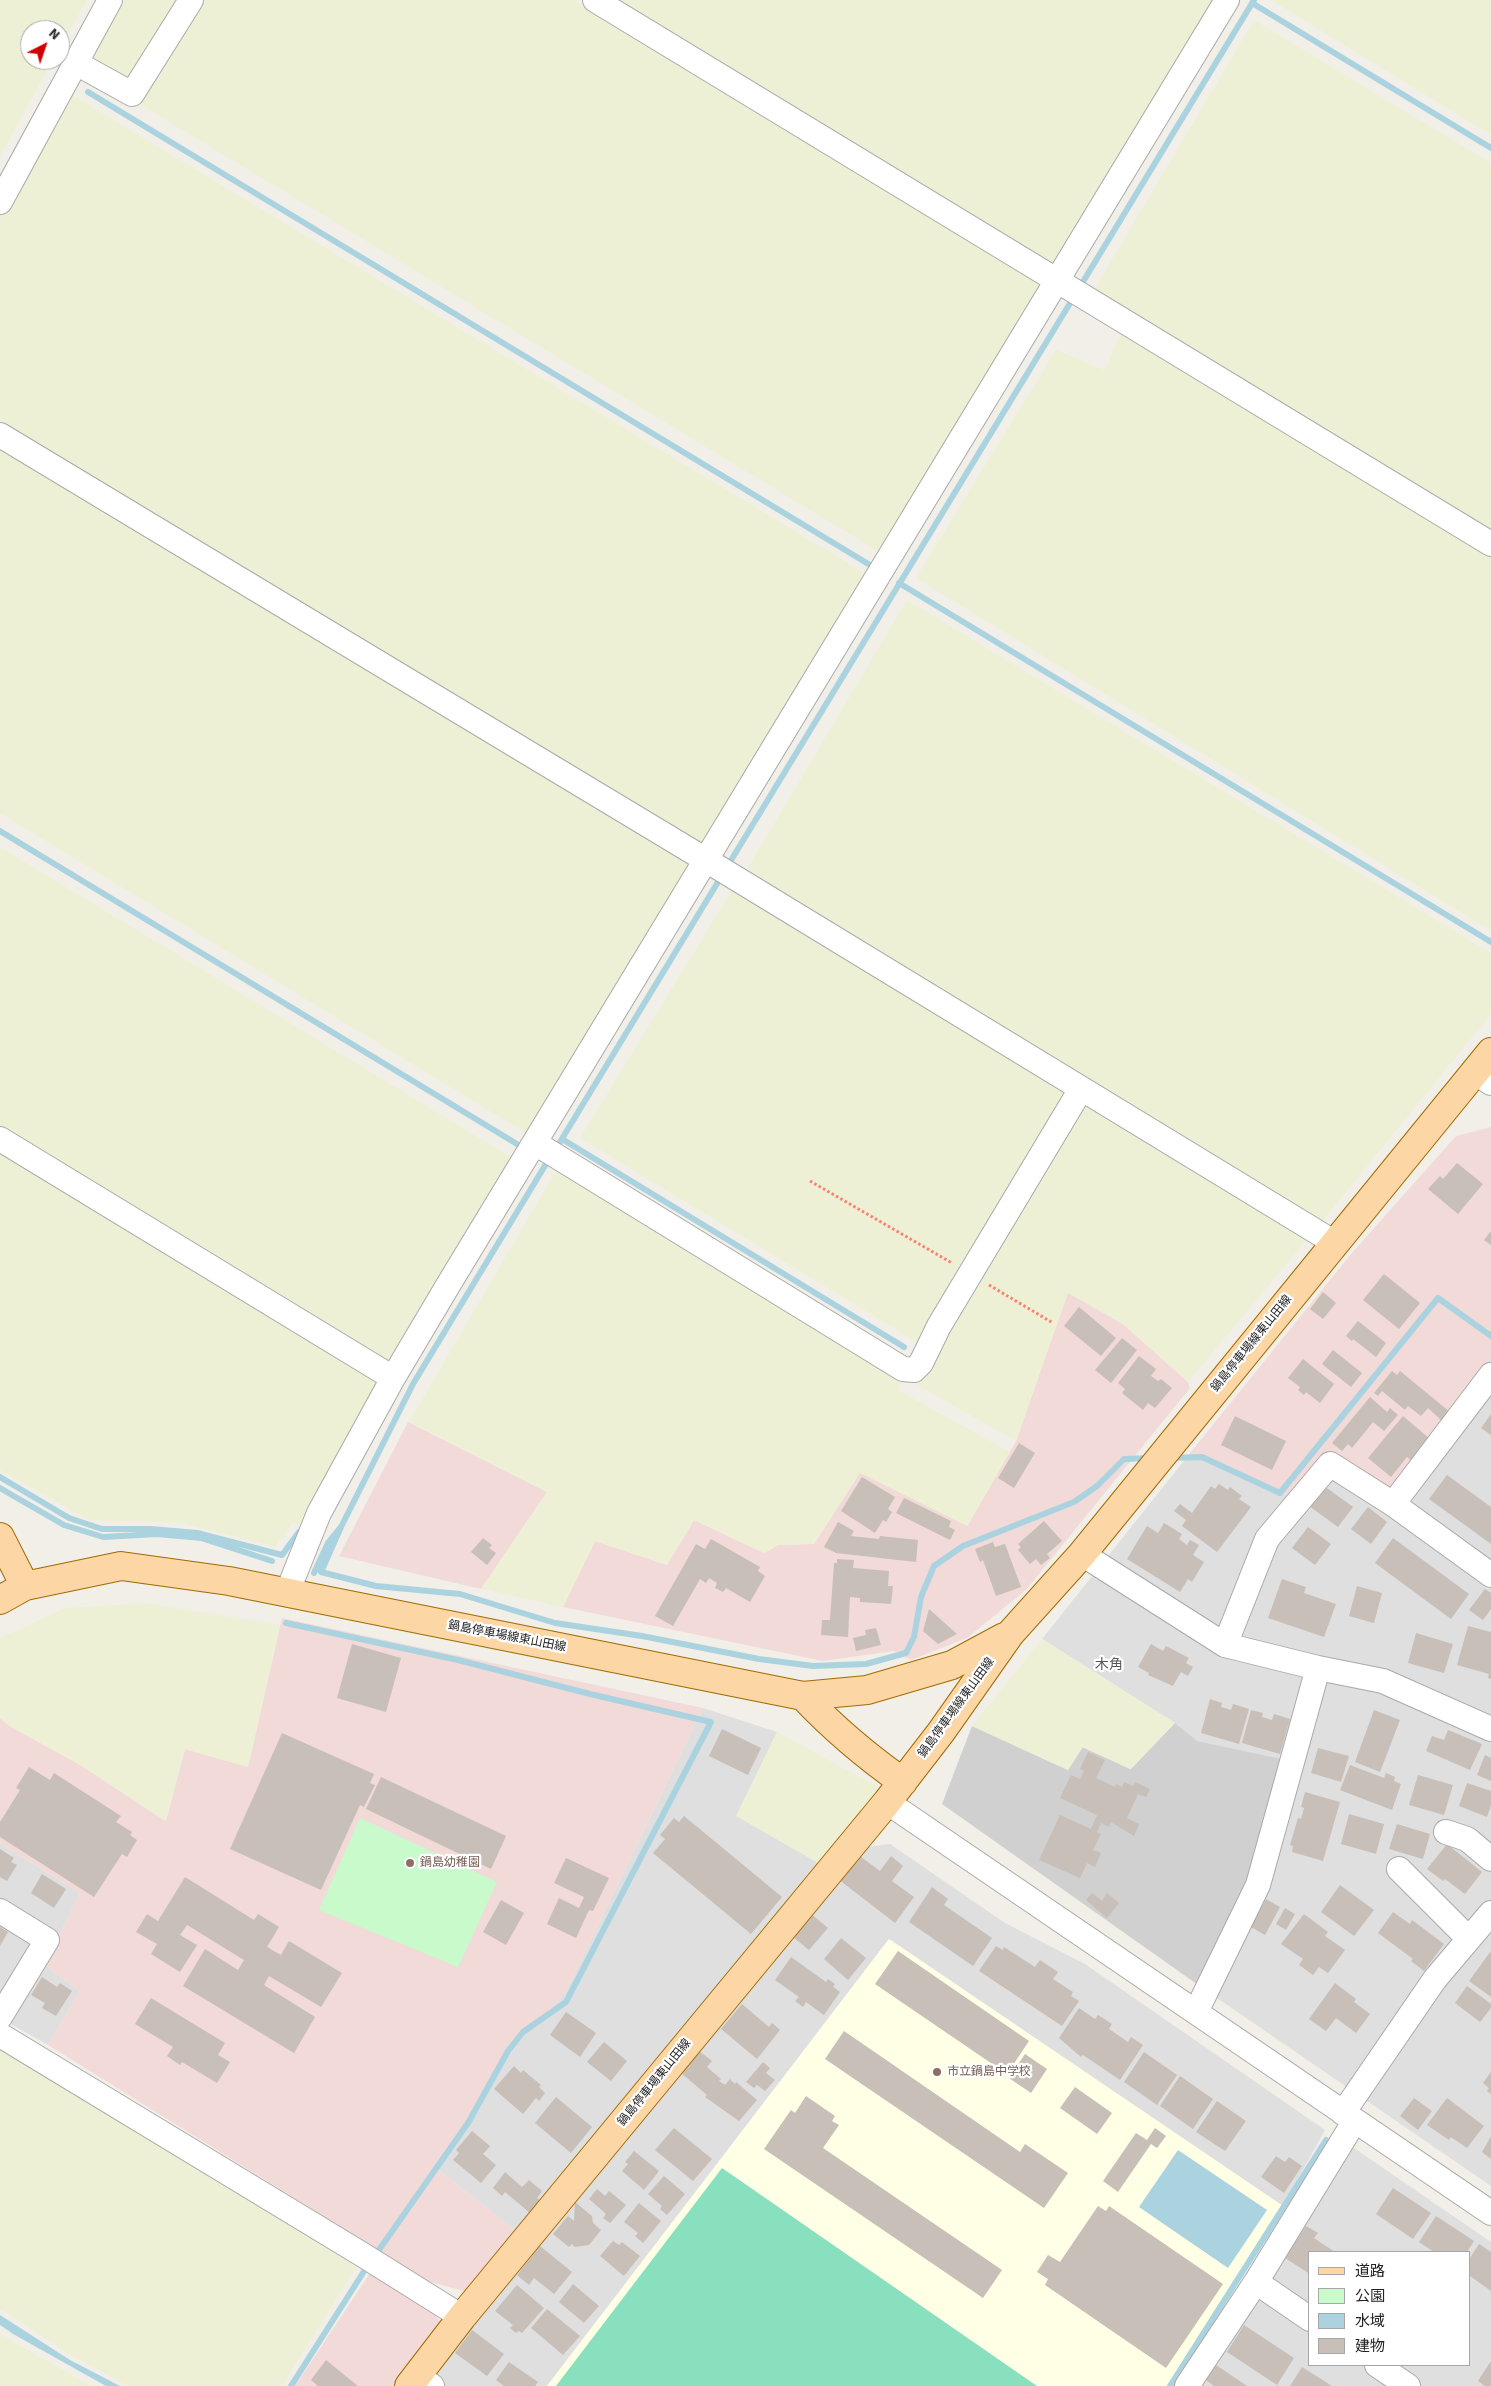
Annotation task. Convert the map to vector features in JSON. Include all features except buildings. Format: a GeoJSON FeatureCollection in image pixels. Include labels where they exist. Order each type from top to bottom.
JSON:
{"type":"FeatureCollection","features":[{"type":"Feature","properties":{"kind":"main road","name":"鍋島停車場線東山田線"},"geometry":{"type":"LineString","coordinates":[[895,1792],[941,1732],[1010,1634],[1082,1554],[1335,1243],[1486,1069]]}},
{"type":"Feature","properties":{"kind":"main road"},"geometry":{"type":"LineString","coordinates":[[0,1537],[25,1586]]}},
{"type":"Feature","properties":{"kind":"main road","name":"鍋島停車場線東山田線"},"geometry":{"type":"LineString","coordinates":[[0,1600],[25,1586],[121,1566],[229,1581],[803,1696],[866,1690],[952,1665],[1010,1634]]}},
{"type":"Feature","properties":{"kind":"main road"},"geometry":{"type":"LineString","coordinates":[[803,1696],[830,1724],[873,1761],[895,1792]]}},
{"type":"Feature","properties":{"kind":"main road","name":"鍋島停車場東山田線"},"geometry":{"type":"LineString","coordinates":[[420,2383],[462,2317],[895,1792]]}},
{"type":"Feature","properties":{"kind":"street"},"geometry":{"type":"LineString","coordinates":[[0,202],[110,0]]}},
{"type":"Feature","properties":{"kind":"street"},"geometry":{"type":"LineString","coordinates":[[76,63],[132,94],[191,0]]}},
{"type":"Feature","properties":{"kind":"street"},"geometry":{"type":"LineString","coordinates":[[595,0],[1491,544]]}},
{"type":"Feature","properties":{"kind":"street"},"geometry":{"type":"LineString","coordinates":[[287,1593],[320,1513],[393,1378],[1227,0]]}},
{"type":"Feature","properties":{"kind":"street"},"geometry":{"type":"LineString","coordinates":[[0,435],[706,860],[1335,1243]]}},
{"type":"Feature","properties":{"kind":"street"},"geometry":{"type":"LineString","coordinates":[[535,1143],[903,1369],[914,1370],[921,1363],[938,1326],[1081,1089]]}},
{"type":"Feature","properties":{"kind":"street"},"geometry":{"type":"LineString","coordinates":[[0,1139],[393,1378]]}},
{"type":"Feature","properties":{"kind":"street"},"geometry":{"type":"LineString","coordinates":[[1393,1504],[1491,1375]]}},
{"type":"Feature","properties":{"kind":"street"},"geometry":{"type":"LineString","coordinates":[[1225,1645],[1267,1539],[1330,1464],[1393,1504],[1491,1575]]}},
{"type":"Feature","properties":{"kind":"street"},"geometry":{"type":"LineString","coordinates":[[1082,1554],[1225,1645],[1318,1668],[1383,1681],[1491,1729]]}},
{"type":"Feature","properties":{"kind":"street"},"geometry":{"type":"LineString","coordinates":[[1196,2012],[1258,1885],[1318,1668]]}},
{"type":"Feature","properties":{"kind":"street"},"geometry":{"type":"LineString","coordinates":[[895,1792],[1196,2012],[1491,2213]]}},
{"type":"Feature","properties":{"kind":"street"},"geometry":{"type":"LineString","coordinates":[[1446,1832],[1467,1839],[1491,1859]]}},
{"type":"Feature","properties":{"kind":"street"},"geometry":{"type":"LineString","coordinates":[[1399,1869],[1469,1939]]}},
{"type":"Feature","properties":{"kind":"street"},"geometry":{"type":"LineString","coordinates":[[0,1911],[47,1940],[0,2017]]}},
{"type":"Feature","properties":{"kind":"street"},"geometry":{"type":"LineString","coordinates":[[1187,2386],[1256,2282],[1348,2117],[1435,1979],[1491,1912]]}},
{"type":"Feature","properties":{"kind":"street"},"geometry":{"type":"LineString","coordinates":[[0,2035],[462,2317]]}},
{"type":"Feature","properties":{"kind":"street"},"geometry":{"type":"LineString","coordinates":[[1256,2282],[1308,2317]]}},
{"type":"Feature","properties":{"kind":"street"},"geometry":{"type":"LineString","coordinates":[[1378,2366],[1408,2386]]}},
{"type":"Feature","properties":{"kind":"path"},"geometry":{"type":"LineString","coordinates":[[810,1181],[1053,1323]]}},
{"type":"Feature","properties":{"kind":"shaded area"},"geometry":{"type":"Polygon","coordinates":[[[0,0],[87,0],[70,30],[70,20],[20,20],[20,70],[47,70],[0,156],[0,0]]]}},
{"type":"Feature","properties":{"kind":"shaded area"},"geometry":{"type":"Polygon","coordinates":[[[120,0],[574,0],[1042,283],[881,553],[138,103],[89,57],[120,0]]]}},
{"type":"Feature","properties":{"kind":"shaded area"},"geometry":{"type":"Polygon","coordinates":[[[610,0],[1217,0],[1052,269],[610,0]]]}},
{"type":"Feature","properties":{"kind":"shaded area"},"geometry":{"type":"Polygon","coordinates":[[[1271,0],[1491,0],[1491,135],[1271,0]]]}},
{"type":"Feature","properties":{"kind":"shaded area"},"geometry":{"type":"Polygon","coordinates":[[[1254,20],[1491,163],[1491,534],[1092,293],[1254,20]]]}},
{"type":"Feature","properties":{"kind":"shaded area"},"geometry":{"type":"Polygon","coordinates":[[[69,93],[866,574],[700,847],[0,421],[0,217],[69,93]]]}},
{"type":"Feature","properties":{"kind":"shaded area"},"geometry":{"type":"Polygon","coordinates":[[[1122,330],[1491,555],[1491,931],[916,578],[1056,350],[1105,370],[1122,330]]]}},
{"type":"Feature","properties":{"kind":"shaded area"},"geometry":{"type":"Polygon","coordinates":[[[0,445],[691,862],[529,1135],[0,813],[0,445]]]}},
{"type":"Feature","properties":{"kind":"shaded area"},"geometry":{"type":"Polygon","coordinates":[[[907,600],[1491,953],[1491,1014],[1319,1225],[743,876],[907,600]]]}},
{"type":"Feature","properties":{"kind":"shaded area"},"geometry":{"type":"Polygon","coordinates":[[[0,847],[514,1159],[389,1363],[0,1128],[0,847]]]}},
{"type":"Feature","properties":{"kind":"shaded area"},"geometry":{"type":"Polygon","coordinates":[[[734,887],[1068,1092],[917,1342],[580,1138],[734,887]]]}},
{"type":"Feature","properties":{"kind":"shaded area"},"geometry":{"type":"Polygon","coordinates":[[[1086,1098],[1309,1237],[1188,1382],[1123,1324],[1068,1293],[1016,1441],[917,1385],[948,1326],[1086,1098]]]}},
{"type":"Feature","properties":{"kind":"shaded area"},"geometry":{"type":"Polygon","coordinates":[[[1491,1127],[1491,1356],[1392,1494],[1330,1455],[1294,1498],[1191,1452],[1351,1254],[1456,1136],[1491,1127]]]}},
{"type":"Feature","properties":{"kind":"shaded area"},"geometry":{"type":"Polygon","coordinates":[[[0,1151],[379,1380],[303,1523],[293,1523],[275,1547],[181,1523],[89,1520],[0,1470],[0,1151]]]}},
{"type":"Feature","properties":{"kind":"shaded area"},"geometry":{"type":"Polygon","coordinates":[[[557,1169],[901,1377],[898,1390],[1010,1452],[967,1526],[860,1473],[814,1544],[778,1545],[764,1553],[694,1520],[667,1565],[595,1541],[563,1607],[481,1589],[547,1492],[409,1422],[557,1169]]]}},
{"type":"Feature","properties":{"kind":"shaded area"},"geometry":{"type":"Polygon","coordinates":[[[1068,1292],[1123,1324],[1188,1382],[1190,1388],[1026,1590],[967,1638],[911,1660],[894,1651],[823,1661],[563,1607],[595,1541],[667,1565],[694,1520],[764,1553],[778,1545],[814,1544],[860,1472],[968,1525],[1016,1441],[1068,1292]]]}},
{"type":"Feature","properties":{"kind":"shaded area"},"geometry":{"type":"Polygon","coordinates":[[[1491,1356],[1491,2186],[1201,1987],[1287,1760],[1196,1741],[1175,1723],[1042,1639],[1191,1452],[1294,1497],[1330,1455],[1392,1494],[1491,1356]]]}},
{"type":"Feature","properties":{"kind":"shaded area"},"geometry":{"type":"Polygon","coordinates":[[[408,1422],[547,1492],[481,1589],[339,1556],[408,1422]]]}},
{"type":"Feature","properties":{"kind":"shaded area"},"geometry":{"type":"Polygon","coordinates":[[[146,1603],[280,1625],[248,1767],[185,1749],[165,1821],[82,1766],[8,1725],[0,1718],[0,1638],[65,1608],[146,1603]]]}},
{"type":"Feature","properties":{"kind":"shaded area"},"geometry":{"type":"Polygon","coordinates":[[[282,1618],[703,1708],[565,1993],[538,2022],[523,2032],[508,2051],[468,2123],[436,2168],[520,2234],[470,2293],[428,2281],[48,2045],[80,1991],[45,1965],[80,1893],[0,1843],[0,1718],[8,1725],[82,1766],[166,1821],[185,1749],[248,1767],[282,1618]]]}},
{"type":"Feature","properties":{"kind":"shaded area"},"geometry":{"type":"Polygon","coordinates":[[[1042,1639],[1175,1723],[1130,1769],[1083,1747],[1068,1770],[972,1726],[1042,1639]]]}},
{"type":"Feature","properties":{"kind":"shaded area"},"geometry":{"type":"Polygon","coordinates":[[[703,1708],[777,1732],[737,1816],[820,1864],[520,2234],[436,2168],[468,2123],[508,2051],[523,2032],[538,2022],[565,1993],[703,1708]]]}},
{"type":"Feature","properties":{"kind":"shaded area"},"geometry":{"type":"Polygon","coordinates":[[[1175,1723],[1197,1741],[1287,1760],[1259,1867],[1201,1987],[942,1804],[972,1726],[1068,1770],[1082,1747],[1131,1769],[1175,1723]]]}},
{"type":"Feature","properties":{"kind":"shaded area"},"geometry":{"type":"Polygon","coordinates":[[[777,1732],[880,1788],[820,1864],[736,1816],[777,1732]]]}},
{"type":"Feature","properties":{"kind":"shaded area"},"geometry":{"type":"Polygon","coordinates":[[[0,1843],[80,1893],[45,1965],[80,1991],[48,2045],[0,2018],[0,1843]]]}},
{"type":"Feature","properties":{"kind":"shaded area"},"geometry":{"type":"Polygon","coordinates":[[[890,1844],[1005,1923],[1085,1964],[1325,2130],[1283,2206],[889,1939],[547,2386],[421,2386],[859,1848],[890,1844]]]}},
{"type":"Feature","properties":{"kind":"shaded area","name":"市立鍋島中学校"},"geometry":{"type":"Polygon","coordinates":[[[889,1939],[1283,2206],[1167,2386],[547,2386],[889,1939]]]}},
{"type":"Feature","properties":{"kind":"shaded area"},"geometry":{"type":"Polygon","coordinates":[[[0,2046],[359,2263],[282,2386],[128,2386],[72,2356],[0,2309],[0,2046]]]}},
{"type":"Feature","properties":{"kind":"shaded area"},"geometry":{"type":"Polygon","coordinates":[[[1354,2148],[1491,2242],[1491,2386],[1194,2386],[1343,2152],[1354,2148]]]}},
{"type":"Feature","properties":{"kind":"shaded area"},"geometry":{"type":"Polygon","coordinates":[[[372,2270],[421,2298],[444,2326],[395,2386],[295,2386],[372,2270]]]}},
{"type":"Feature","properties":{"kind":"shaded area"},"geometry":{"type":"Polygon","coordinates":[[[0,2333],[12,2341],[91,2386],[0,2386],[0,2333]]]}},
{"type":"Feature","properties":{"kind":"green space"},"geometry":{"type":"Polygon","coordinates":[[[360,1818],[497,1882],[458,1967],[319,1910],[360,1818]]]}},
{"type":"Feature","properties":{"kind":"green space"},"geometry":{"type":"Polygon","coordinates":[[[722,2168],[1037,2386],[556,2386],[722,2168]]]}},
{"type":"Feature","properties":{"kind":"water"},"geometry":{"type":"Polygon","coordinates":[[[1178,2150],[1267,2210],[1228,2268],[1139,2207],[1178,2150]]]}},
{"type":"Feature","properties":{"kind":"water"},"geometry":{"type":"Polygon","coordinates":[[[0,2315],[70,2360],[120,2386],[106,2386],[13,2334],[0,2325],[0,2315]]]}},
{"type":"Feature","properties":{"kind":"waterway"},"geometry":{"type":"LineString","coordinates":[[1081,285],[1254,0]]}},
{"type":"Feature","properties":{"kind":"waterway"},"geometry":{"type":"LineString","coordinates":[[1252,3],[1491,148]]}},
{"type":"Feature","properties":{"kind":"waterway"},"geometry":{"type":"LineString","coordinates":[[88,92],[870,565]]}},
{"type":"Feature","properties":{"kind":"waterway"},"geometry":{"type":"LineString","coordinates":[[730,862],[1072,300]]}},
{"type":"Feature","properties":{"kind":"waterway"},"geometry":{"type":"LineString","coordinates":[[899,583],[1491,942]]}},
{"type":"Feature","properties":{"kind":"waterway"},"geometry":{"type":"LineString","coordinates":[[0,831],[517,1144]]}},
{"type":"Feature","properties":{"kind":"waterway"},"geometry":{"type":"LineString","coordinates":[[560,1142],[718,882]]}},
{"type":"Feature","properties":{"kind":"waterway"},"geometry":{"type":"LineString","coordinates":[[562,1139],[904,1347]]}},
{"type":"Feature","properties":{"kind":"waterway"},"geometry":{"type":"LineString","coordinates":[[314,1573],[328,1543],[341,1527],[413,1384],[546,1164]]}},
{"type":"Feature","properties":{"kind":"waterway"},"geometry":{"type":"LineString","coordinates":[[1171,1458],[1202,1457],[1280,1493],[1438,1298],[1491,1336]]}},
{"type":"Feature","properties":{"kind":"waterway"},"geometry":{"type":"LineString","coordinates":[[341,1527],[321,1572],[376,1586],[460,1594],[555,1623],[642,1636],[759,1659],[813,1666],[866,1664],[906,1653],[914,1637],[921,1597],[934,1566],[963,1546],[1074,1502],[1097,1486],[1124,1459],[1149,1458]]}},
{"type":"Feature","properties":{"kind":"waterway"},"geometry":{"type":"LineString","coordinates":[[0,1477],[69,1518],[102,1529],[151,1529],[197,1533],[282,1555],[299,1532]]}},
{"type":"Feature","properties":{"kind":"waterway"},"geometry":{"type":"LineString","coordinates":[[0,1488],[64,1525],[103,1537],[157,1534],[201,1538],[272,1561]]}},
{"type":"Feature","properties":{"kind":"waterway"},"geometry":{"type":"LineString","coordinates":[[286,1623],[458,1660],[590,1694],[711,1722],[566,2002],[523,2032],[508,2051],[468,2123],[374,2257]]}},
{"type":"Feature","properties":{"kind":"waterway"},"geometry":{"type":"LineString","coordinates":[[1170,2386],[1326,2140]]}},
{"type":"Feature","properties":{"kind":"waterway"},"geometry":{"type":"LineString","coordinates":[[291,2386],[368,2265]]}},
{"type":"Feature","properties":{"kind":"place","name":"鍋島幼稚園"},"geometry":{"type":"Point","coordinates":[410,1863]}},
{"type":"Feature","properties":{"kind":"place","name":"市立鍋島中学校"},"geometry":{"type":"Point","coordinates":[937,2072]}},
{"type":"Feature","properties":{"kind":"district","name":"木角"},"geometry":{"type":"Point","coordinates":[1109,1666]}}]}
